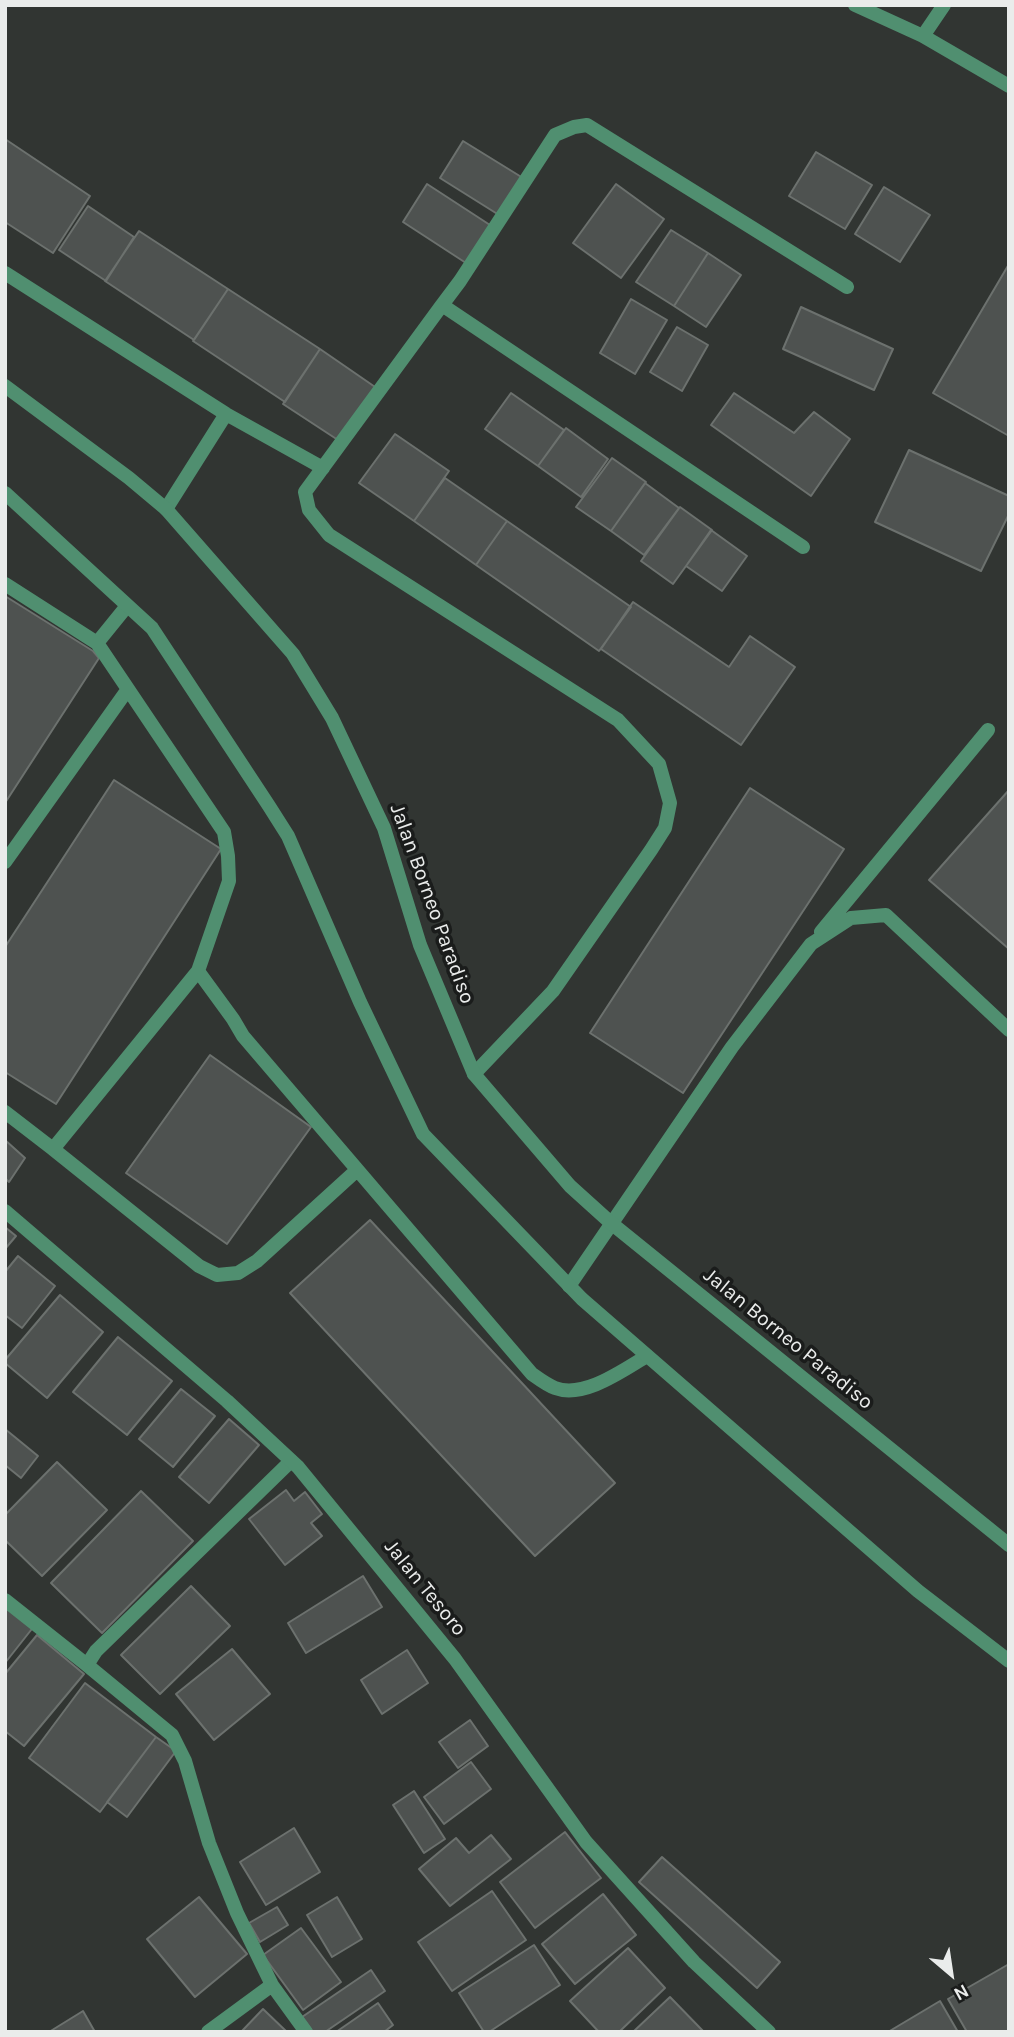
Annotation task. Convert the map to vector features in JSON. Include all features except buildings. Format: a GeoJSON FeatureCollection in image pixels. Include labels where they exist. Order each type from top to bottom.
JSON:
{"type":"FeatureCollection","features":[{"type":"Feature","properties":{"kind":"street"},"geometry":{"type":"LineString","coordinates":[[855,5],[923,36],[1009,86]]}},
{"type":"Feature","properties":{"kind":"street"},"geometry":{"type":"LineString","coordinates":[[923,36],[944,5]]}},
{"type":"Feature","properties":{"kind":"street"},"geometry":{"type":"LineString","coordinates":[[474,1074],[554,990],[665,828],[670,803],[659,764],[618,720],[329,535],[309,510],[305,492],[442,305],[555,135],[574,127],[587,125],[847,287]]}},
{"type":"Feature","properties":{"kind":"street"},"geometry":{"type":"LineString","coordinates":[[5,272],[226,414],[323,468]]}},
{"type":"Feature","properties":{"kind":"street"},"geometry":{"type":"LineString","coordinates":[[442,305],[803,547]]}},
{"type":"Feature","properties":{"kind":"street","name":"Jalan Borneo Paradiso"},"geometry":{"type":"LineString","coordinates":[[5,386],[129,478],[166,509],[293,654],[332,718],[384,828],[420,945],[474,1074],[570,1186],[611,1223],[1009,1545]]}},
{"type":"Feature","properties":{"kind":"street"},"geometry":{"type":"LineString","coordinates":[[166,509],[226,414]]}},
{"type":"Feature","properties":{"kind":"street"},"geometry":{"type":"LineString","coordinates":[[5,493],[152,628],[288,836],[360,1002],[423,1134],[569,1286],[918,1591],[1009,1661]]}},
{"type":"Feature","properties":{"kind":"street"},"geometry":{"type":"LineString","coordinates":[[5,584],[96,643],[224,832],[229,856],[229,881],[198,971],[53,1149]]}},
{"type":"Feature","properties":{"kind":"street"},"geometry":{"type":"LineString","coordinates":[[96,643],[127,606]]}},
{"type":"Feature","properties":{"kind":"street"},"geometry":{"type":"LineString","coordinates":[[5,862],[128,689]]}},
{"type":"Feature","properties":{"kind":"street"},"geometry":{"type":"LineString","coordinates":[[569,1286],[732,1047],[811,944],[988,730]]}},
{"type":"Feature","properties":{"kind":"street"},"geometry":{"type":"LineString","coordinates":[[811,944],[851,918],[886,915],[1009,1030]]}},
{"type":"Feature","properties":{"kind":"street"},"geometry":{"type":"LineString","coordinates":[[198,971],[243,1036],[532,1374],[554,1388],[566,1391],[597,1385],[647,1356]]}},
{"type":"Feature","properties":{"kind":"street"},"geometry":{"type":"LineString","coordinates":[[5,1112],[199,1266],[216,1275],[238,1273],[257,1261],[357,1170]]}},
{"type":"Feature","properties":{"kind":"street","name":"Jalan Tesoro"},"geometry":{"type":"LineString","coordinates":[[5,1211],[227,1401],[291,1461],[455,1659],[586,1842],[694,1962],[769,2032]]}},
{"type":"Feature","properties":{"kind":"street"},"geometry":{"type":"LineString","coordinates":[[87,1665],[96,1651],[291,1461]]}},
{"type":"Feature","properties":{"kind":"street"},"geometry":{"type":"LineString","coordinates":[[5,1600],[172,1735],[185,1761],[209,1843],[237,1913],[272,1985],[306,2032]]}},
{"type":"Feature","properties":{"kind":"street"},"geometry":{"type":"LineString","coordinates":[[208,2032],[272,1985]]}}]}
